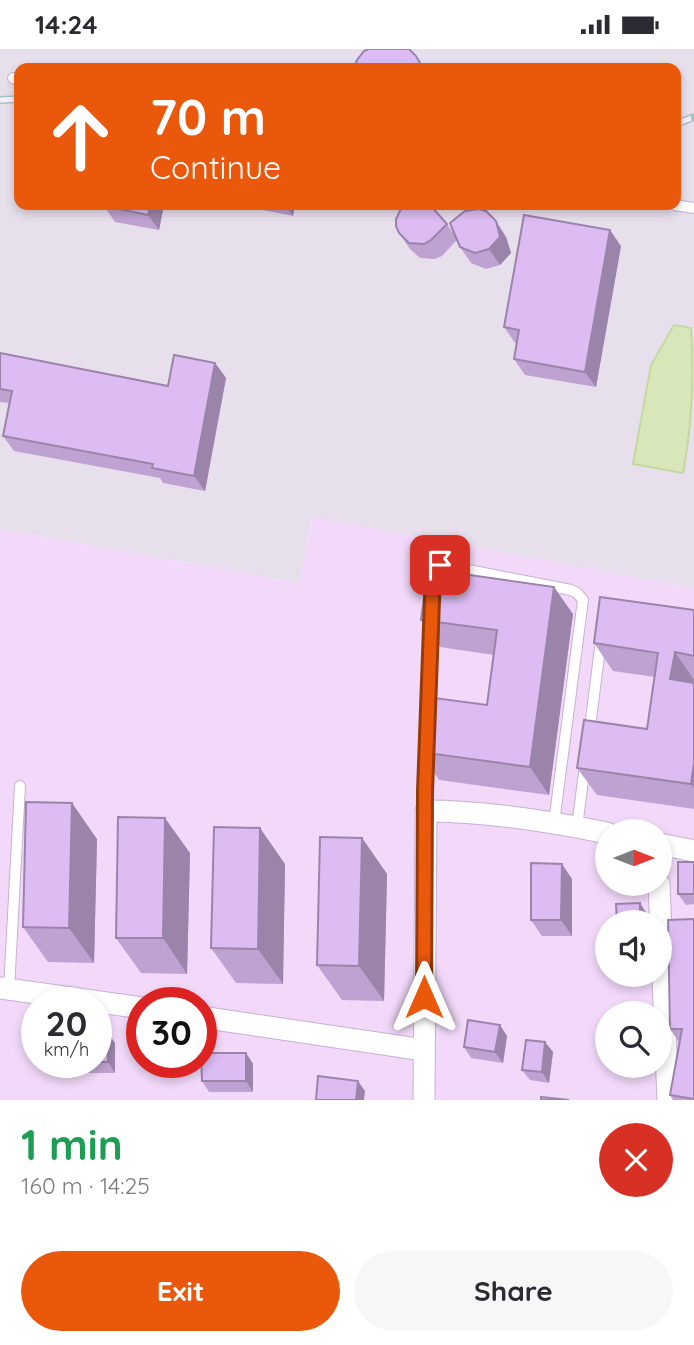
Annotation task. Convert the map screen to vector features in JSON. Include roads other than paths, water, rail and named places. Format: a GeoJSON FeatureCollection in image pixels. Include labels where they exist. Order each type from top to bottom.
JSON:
{"type":"FeatureCollection","features":[{"type":"Feature","properties":{"kind":"street"},"geometry":{"type":"LineString","coordinates":[[424,1100],[426,811],[478,814],[595,831]]}},
{"type":"Feature","properties":{"kind":"street"},"geometry":{"type":"LineString","coordinates":[[672,846],[694,851]]}},
{"type":"Feature","properties":{"kind":"street"},"geometry":{"type":"LineString","coordinates":[[660,896],[668,1100]]}},
{"type":"Feature","properties":{"kind":"street"},"geometry":{"type":"LineString","coordinates":[[4,989],[126,1007]]}},
{"type":"Feature","properties":{"kind":"street"},"geometry":{"type":"LineString","coordinates":[[217,1019],[424,1050]]}},
{"type":"Feature","properties":{"kind":"lane"},"geometry":{"type":"LineString","coordinates":[[432,600],[433,573],[440,565],[571,590],[583,600],[554,823]]}},
{"type":"Feature","properties":{"kind":"lane"},"geometry":{"type":"LineString","coordinates":[[428,723],[431,614]]}},
{"type":"Feature","properties":{"kind":"lane"},"geometry":{"type":"LineString","coordinates":[[577,827],[602,632]]}},
{"type":"Feature","properties":{"kind":"lane"},"geometry":{"type":"LineString","coordinates":[[426,811],[427,736]]}},
{"type":"Feature","properties":{"kind":"lane"},"geometry":{"type":"LineString","coordinates":[[4,989],[20,786]]}},
{"type":"Feature","properties":{"kind":"railway"},"geometry":{"type":"LineString","coordinates":[[0,100],[14,99]]}},
{"type":"Feature","properties":{"kind":"railway"},"geometry":{"type":"LineString","coordinates":[[681,122],[694,117]]}}]}
